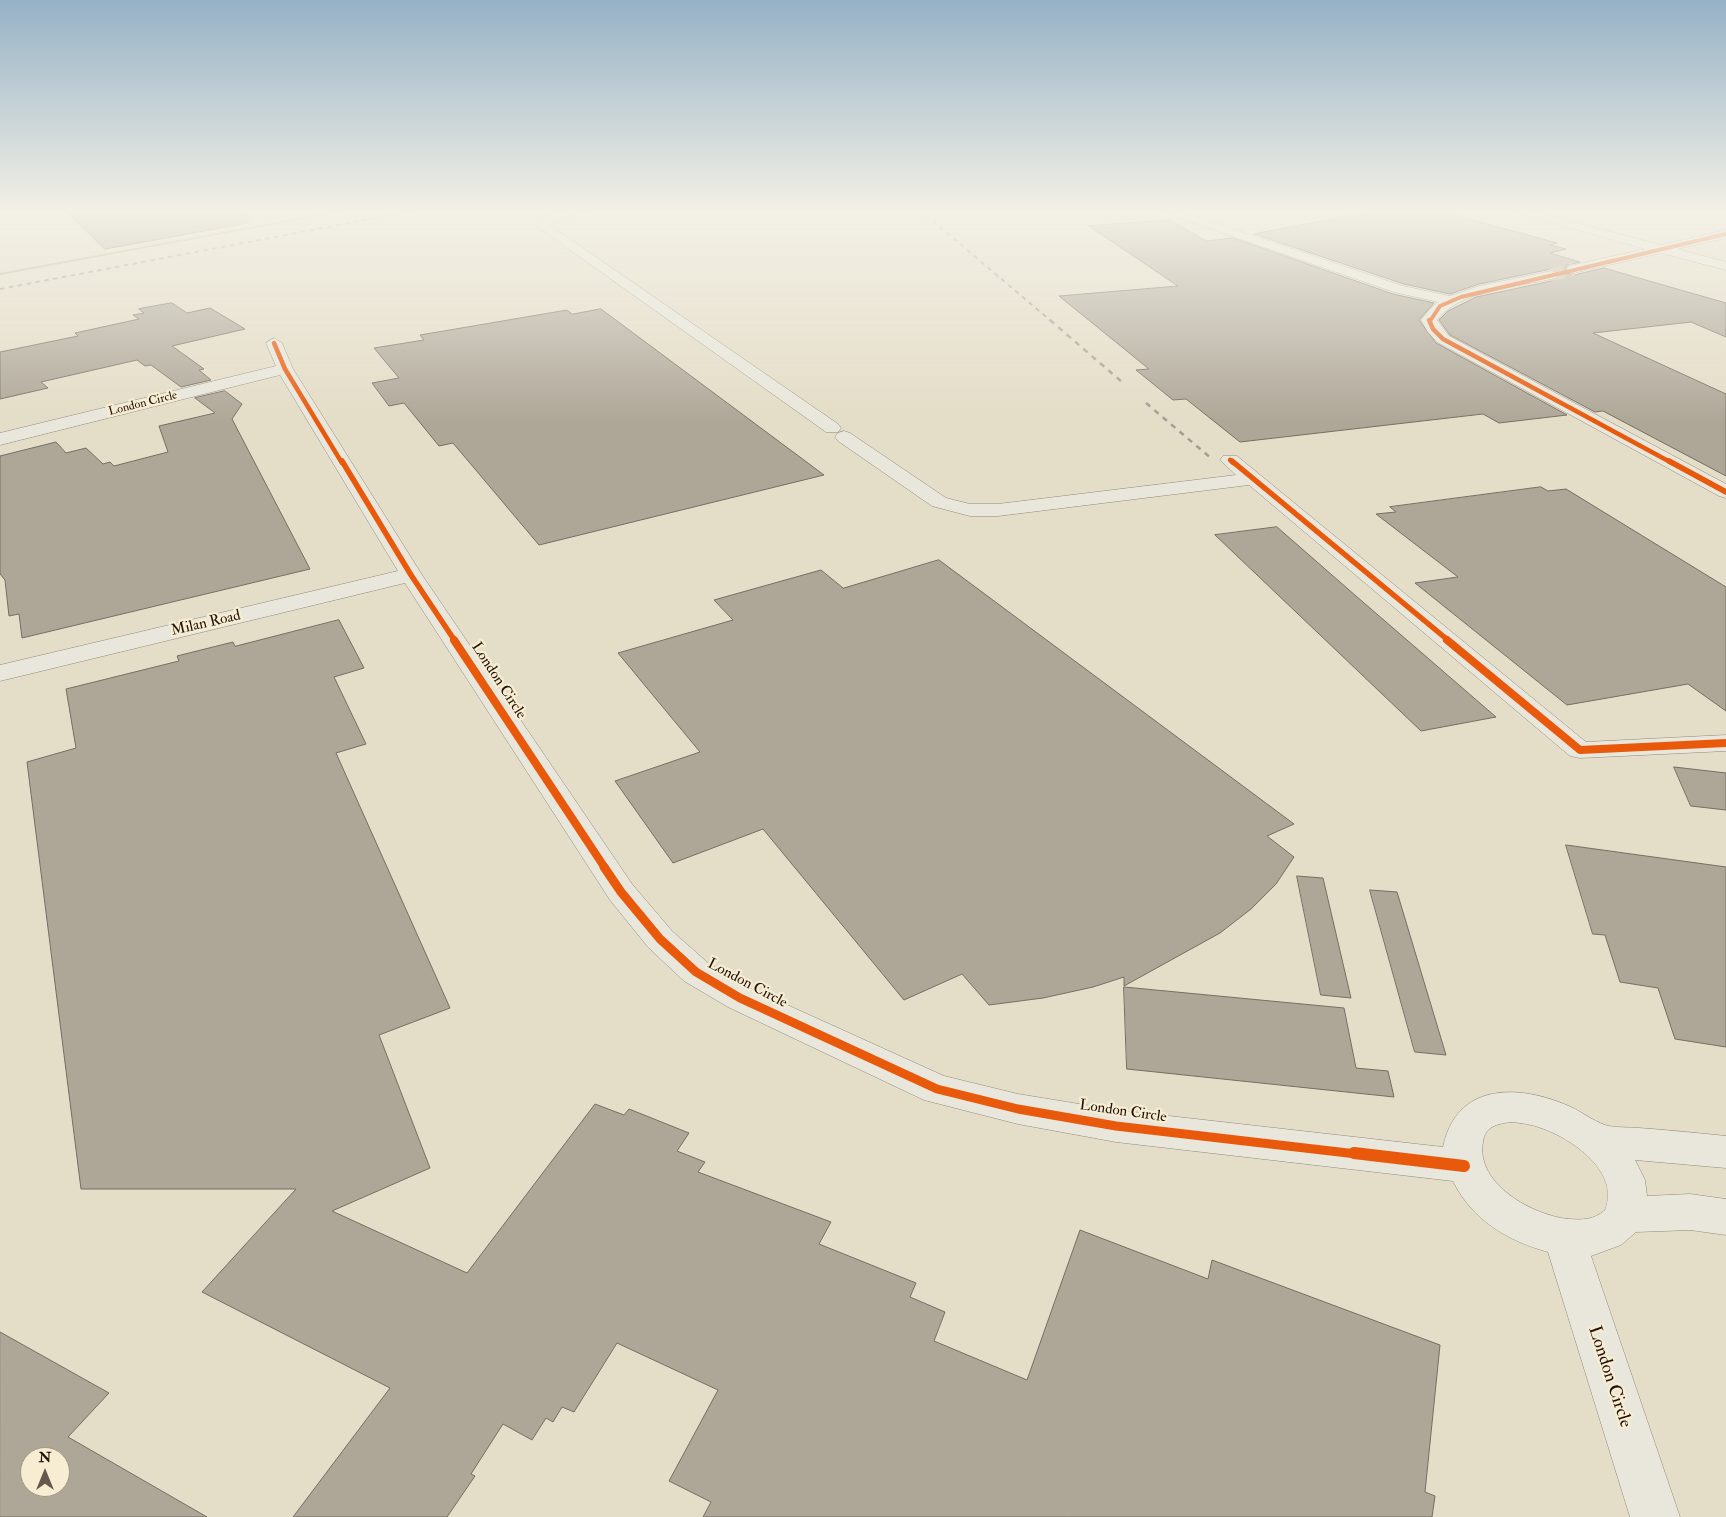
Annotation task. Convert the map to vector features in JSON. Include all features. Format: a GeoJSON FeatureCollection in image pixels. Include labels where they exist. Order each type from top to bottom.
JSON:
{"type":"FeatureCollection","features":[{"type":"Feature","properties":{"kind":"street"},"geometry":{"type":"LineString","coordinates":[[620,280],[939,502],[970,510],[998,510],[1252,479]]}},
{"type":"Feature","properties":{"kind":"street"},"geometry":{"type":"LineString","coordinates":[[1370,280],[1451,301]]}},
{"type":"Feature","properties":{"kind":"street"},"geometry":{"type":"LineString","coordinates":[[1533,280],[1451,301],[1435,311],[1430,320],[1433,329],[1443,339],[1726,492]]}},
{"type":"Feature","properties":{"kind":"street","name":"London Circle"},"geometry":{"type":"LineString","coordinates":[[0,439],[280,356],[411,575],[621,892],[660,939],[696,972],[740,998],[937,1089],[1018,1108],[1116,1126],[1464,1166]]}},
{"type":"Feature","properties":{"kind":"street"},"geometry":{"type":"LineString","coordinates":[[1230,460],[1580,750],[1726,743]]}},
{"type":"Feature","properties":{"kind":"street","name":"Milan Road"},"geometry":{"type":"LineString","coordinates":[[0,673],[411,575]]}},
{"type":"Feature","properties":{"kind":"street"},"geometry":{"type":"LineString","coordinates":[[1524,1107],[1558,1116],[1578,1126],[1597,1140],[1620,1168],[1628,1187],[1626,1215],[1611,1231],[1590,1238],[1564,1238],[1538,1231],[1513,1219],[1483,1194],[1471,1180],[1464,1166],[1461,1146],[1469,1124],[1486,1111],[1524,1107]]}},
{"type":"Feature","properties":{"kind":"street"},"geometry":{"type":"LineString","coordinates":[[1597,1140],[1726,1152]]}},
{"type":"Feature","properties":{"kind":"street"},"geometry":{"type":"LineString","coordinates":[[1626,1215],[1690,1212],[1726,1216]]}},
{"type":"Feature","properties":{"kind":"street","name":"London Circle"},"geometry":{"type":"LineString","coordinates":[[1564,1238],[1654,1517]]}},
{"type":"Feature","properties":{"kind":"building"},"geometry":{"type":"Polygon","coordinates":[[[1169,280],[1352,280],[1393,294],[1434,303],[1419,320],[1436,343],[1567,415],[1499,423],[1483,414],[1240,442],[1186,399],[1173,400],[1136,370],[1149,369],[1059,296],[1178,286],[1169,280]]]}},
{"type":"Feature","properties":{"kind":"building"},"geometry":{"type":"Polygon","coordinates":[[[1391,280],[1499,280],[1479,284],[1450,294],[1391,280]]]}},
{"type":"Feature","properties":{"kind":"building"},"geometry":{"type":"Polygon","coordinates":[[[1556,280],[1645,280],[1726,303],[1726,337],[1691,322],[1593,333],[1726,394],[1726,476],[1603,411],[1595,412],[1450,335],[1439,320],[1448,311],[1476,297],[1556,280]]]}},
{"type":"Feature","properties":{"kind":"building"},"geometry":{"type":"Polygon","coordinates":[[[172,303],[187,313],[210,308],[245,329],[172,346],[204,369],[199,370],[211,380],[181,387],[151,365],[145,366],[137,360],[41,382],[48,388],[0,399],[0,352],[78,336],[75,333],[139,319],[133,315],[144,313],[139,309],[172,303]]]}},
{"type":"Feature","properties":{"kind":"building"},"geometry":{"type":"Polygon","coordinates":[[[601,309],[824,475],[539,545],[453,443],[439,446],[404,403],[389,406],[372,383],[399,378],[374,348],[424,340],[420,335],[567,310],[572,314],[601,309]]]}},
{"type":"Feature","properties":{"kind":"building"},"geometry":{"type":"Polygon","coordinates":[[[225,391],[242,404],[232,419],[310,569],[22,638],[19,614],[9,616],[5,580],[0,574],[0,456],[56,442],[66,453],[86,448],[103,464],[110,462],[114,466],[168,452],[159,426],[215,413],[195,398],[225,391]]]}},
{"type":"Feature","properties":{"kind":"building"},"geometry":{"type":"Polygon","coordinates":[[[1541,487],[1548,491],[1566,489],[1726,587],[1726,711],[1688,684],[1567,705],[1415,583],[1458,577],[1376,514],[1396,512],[1390,507],[1541,487]]]}},
{"type":"Feature","properties":{"kind":"building"},"geometry":{"type":"Polygon","coordinates":[[[1277,527],[1496,717],[1421,731],[1215,535],[1277,527]]]}},
{"type":"Feature","properties":{"kind":"building"},"geometry":{"type":"Polygon","coordinates":[[[939,560],[1294,824],[1267,836],[1294,857],[1276,884],[1251,909],[1220,933],[1124,986],[1124,977],[1093,987],[1043,998],[989,1005],[962,974],[904,1000],[763,829],[673,863],[615,781],[700,752],[618,653],[733,620],[714,600],[821,570],[843,588],[939,560]]]}},
{"type":"Feature","properties":{"kind":"building"},"geometry":{"type":"Polygon","coordinates":[[[339,620],[364,668],[334,677],[366,744],[336,753],[450,1008],[379,1035],[430,1168],[332,1211],[467,1273],[595,1104],[624,1115],[629,1109],[689,1133],[677,1151],[705,1162],[698,1172],[831,1222],[819,1244],[916,1283],[910,1297],[945,1312],[934,1341],[1027,1380],[1080,1230],[1208,1279],[1212,1260],[1440,1345],[1425,1492],[1435,1496],[1432,1517],[703,1517],[711,1502],[669,1481],[718,1390],[617,1343],[574,1412],[562,1407],[553,1422],[546,1418],[532,1440],[503,1424],[471,1474],[475,1476],[447,1517],[293,1517],[390,1388],[202,1292],[296,1189],[81,1189],[27,762],[76,748],[66,689],[179,661],[177,656],[233,642],[235,646],[339,620]]]}},
{"type":"Feature","properties":{"kind":"building"},"geometry":{"type":"Polygon","coordinates":[[[1674,767],[1726,773],[1726,810],[1691,806],[1674,767]]]}},
{"type":"Feature","properties":{"kind":"building"},"geometry":{"type":"Polygon","coordinates":[[[1566,845],[1726,867],[1726,1047],[1675,1039],[1658,988],[1620,982],[1605,935],[1593,934],[1566,845]]]}},
{"type":"Feature","properties":{"kind":"building"},"geometry":{"type":"Polygon","coordinates":[[[1297,876],[1323,878],[1351,998],[1321,995],[1297,876]]]}},
{"type":"Feature","properties":{"kind":"building"},"geometry":{"type":"Polygon","coordinates":[[[1370,890],[1397,892],[1446,1055],[1415,1052],[1370,890]]]}},
{"type":"Feature","properties":{"kind":"building"},"geometry":{"type":"Polygon","coordinates":[[[1124,987],[1344,1008],[1356,1068],[1388,1071],[1394,1097],[1127,1069],[1124,987]]]}},
{"type":"Feature","properties":{"kind":"building"},"geometry":{"type":"Polygon","coordinates":[[[0,1332],[109,1393],[68,1437],[207,1517],[0,1517],[0,1332]]]}},
{"type":"Feature","properties":{"kind":"railway"},"geometry":{"type":"LineString","coordinates":[[0,289],[49,280]]}},
{"type":"Feature","properties":{"kind":"railway"},"geometry":{"type":"LineString","coordinates":[[1002,280],[1051,321]]}},
{"type":"Feature","properties":{"kind":"railway"},"geometry":{"type":"LineString","coordinates":[[1050,320],[1122,382]]}},
{"type":"Feature","properties":{"kind":"railway"},"geometry":{"type":"LineString","coordinates":[[1146,403],[1212,459]]}},
{"type":"Feature","properties":{"kind":"cycle path"},"geometry":{"type":"LineString","coordinates":[[1533,280],[1461,297],[1440,306],[1429,320],[1433,329],[1443,339],[1726,492]]}},
{"type":"Feature","properties":{"kind":"cycle path"},"geometry":{"type":"LineString","coordinates":[[274,343],[285,369],[411,575],[621,892],[660,939],[696,972],[740,998],[937,1089],[1018,1109],[1116,1126],[1464,1166]]}},
{"type":"Feature","properties":{"kind":"cycle path"},"geometry":{"type":"LineString","coordinates":[[1230,460],[1580,750],[1726,743]]}}]}
